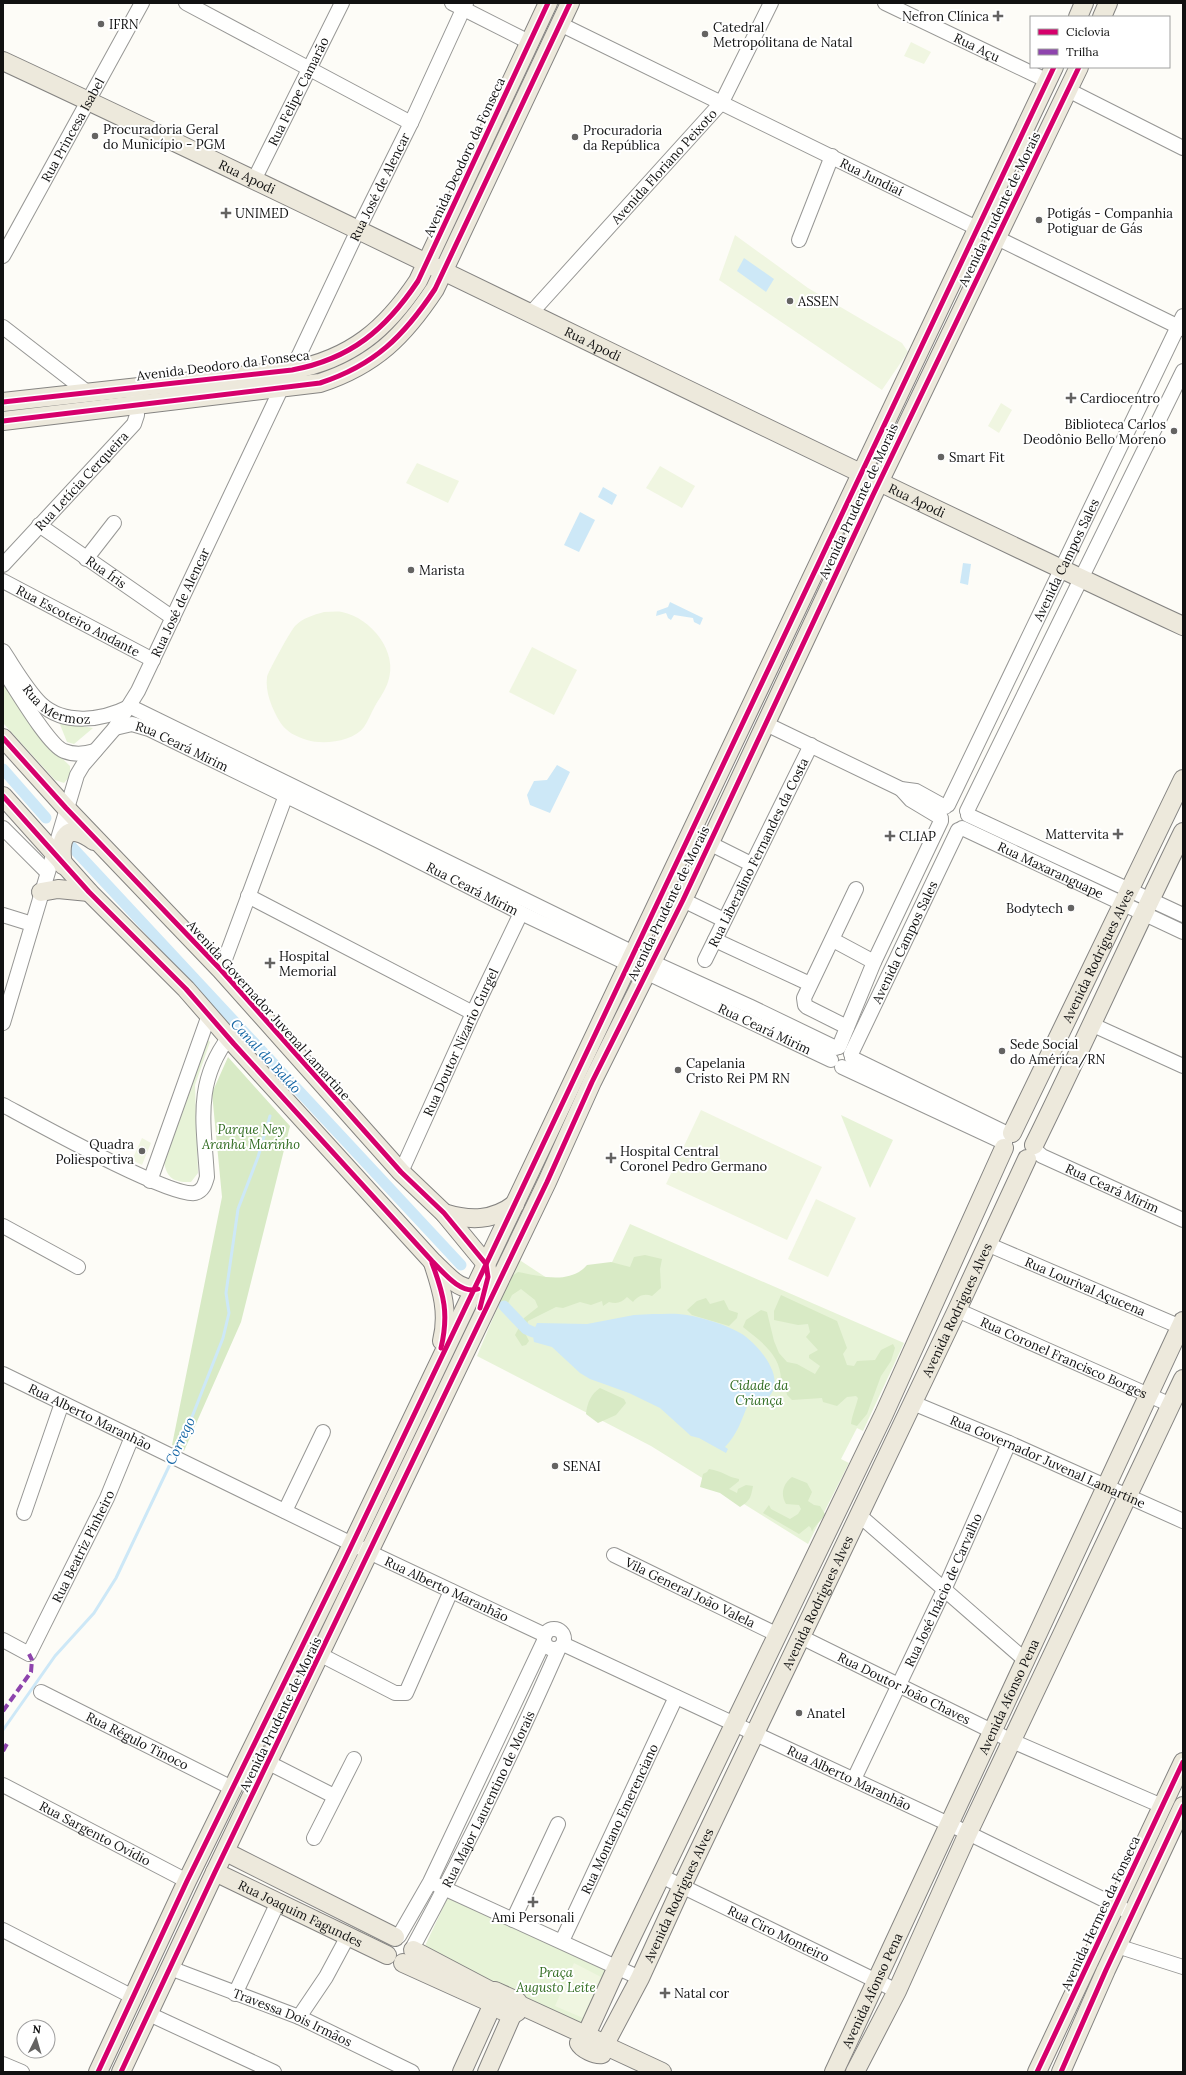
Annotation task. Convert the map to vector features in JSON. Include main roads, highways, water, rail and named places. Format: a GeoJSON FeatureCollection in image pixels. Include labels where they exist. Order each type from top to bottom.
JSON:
{"type":"FeatureCollection","features":[{"type":"Feature","properties":{"kind":"main road","name":"Avenida Deodoro da Fonseca"},"geometry":{"type":"LineString","coordinates":[[3,421],[138,405],[222,387],[327,362],[343,354],[373,334],[405,301],[427,263],[548,3]]}},
{"type":"Feature","properties":{"kind":"main road"},"geometry":{"type":"LineString","coordinates":[[553,3],[551,14],[552,20],[560,24]]}},
{"type":"Feature","properties":{"kind":"main road","name":"Avenida Deodoro da Fonseca"},"geometry":{"type":"LineString","coordinates":[[3,402],[135,388],[222,387],[281,389],[320,383],[353,371],[370,361],[401,335],[435,289],[570,3]]}},
{"type":"Feature","properties":{"kind":"main road"},"geometry":{"type":"LineString","coordinates":[[1078,16],[1084,3]]}},
{"type":"Feature","properties":{"kind":"main road"},"geometry":{"type":"LineString","coordinates":[[529,42],[536,45],[538,51],[530,87]]}},
{"type":"Feature","properties":{"kind":"main road","name":"Rua Apodi"},"geometry":{"type":"LineString","coordinates":[[3,61],[532,313],[861,474],[1183,626]]}},
{"type":"Feature","properties":{"kind":"main road","name":"Avenida Prudente de Morais"},"geometry":{"type":"LineString","coordinates":[[121,2072],[215,1872],[269,1763],[507,1264],[592,1082],[650,968],[710,844],[878,482],[998,238],[1079,68]]}},
{"type":"Feature","properties":{"kind":"main road","name":"Avenida Prudente de Morais"},"geometry":{"type":"LineString","coordinates":[[98,2072],[187,1882],[234,1789],[434,1373],[480,1288],[486,1264],[716,783],[1051,74]]}},
{"type":"Feature","properties":{"kind":"main road"},"geometry":{"type":"LineString","coordinates":[[37,398],[40,416]]}},
{"type":"Feature","properties":{"kind":"main road"},"geometry":{"type":"LineString","coordinates":[[778,650],[797,658]]}},
{"type":"Feature","properties":{"kind":"main road","name":"Avenida Governador Juvenal Lamartine"},"geometry":{"type":"LineString","coordinates":[[3,738],[66,808],[220,970],[401,1172],[444,1213],[486,1264]]}},
{"type":"Feature","properties":{"kind":"main road","name":"Avenida Rodrigues Alves"},"geometry":{"type":"LineString","coordinates":[[583,2038],[763,1664],[776,1629],[832,1523],[884,1414],[1008,1140],[1126,896],[1178,801],[1183,779]]}},
{"type":"Feature","properties":{"kind":"main road"},"geometry":{"type":"LineString","coordinates":[[716,783],[734,792]]}},
{"type":"Feature","properties":{"kind":"main road"},"geometry":{"type":"LineString","coordinates":[[3,796],[88,892],[158,959],[432,1261],[460,1286],[480,1288],[497,1278],[507,1264]]}},
{"type":"Feature","properties":{"kind":"main road"},"geometry":{"type":"LineString","coordinates":[[58,858],[63,839],[68,834],[73,832],[85,835],[103,847]]}},
{"type":"Feature","properties":{"kind":"main road","name":"Avenida Rodrigues Alves"},"geometry":{"type":"LineString","coordinates":[[604,2048],[640,1978],[682,1886],[903,1421],[913,1403],[985,1248],[1034,1153],[1147,906],[1183,832]]}},
{"type":"Feature","properties":{"kind":"main road"},"geometry":{"type":"LineString","coordinates":[[41,892],[58,889],[88,892]]}},
{"type":"Feature","properties":{"kind":"main road"},"geometry":{"type":"LineString","coordinates":[[1077,999],[1086,1009],[1100,1009]]}},
{"type":"Feature","properties":{"kind":"main road"},"geometry":{"type":"LineString","coordinates":[[1069,1016],[1080,1017],[1092,1025]]}},
{"type":"Feature","properties":{"kind":"main road"},"geometry":{"type":"LineString","coordinates":[[592,1082],[588,1076],[587,1069],[598,1028]]}},
{"type":"Feature","properties":{"kind":"main road"},"geometry":{"type":"LineString","coordinates":[[1022,1132],[1026,1133],[1030,1136],[1034,1153],[1022,1161],[1013,1160],[1006,1153],[1008,1140],[1022,1132]]}},
{"type":"Feature","properties":{"kind":"main road"},"geometry":{"type":"LineString","coordinates":[[444,1213],[464,1218],[482,1218],[499,1214],[515,1204]]}},
{"type":"Feature","properties":{"kind":"main road"},"geometry":{"type":"LineString","coordinates":[[962,1241],[985,1248]]}},
{"type":"Feature","properties":{"kind":"main road"},"geometry":{"type":"LineString","coordinates":[[432,1261],[443,1294],[446,1309],[444,1336],[434,1373]]}},
{"type":"Feature","properties":{"kind":"main road"},"geometry":{"type":"LineString","coordinates":[[468,1345],[480,1288]]}},
{"type":"Feature","properties":{"kind":"main road","name":"Avenida Afonso Pena"},"geometry":{"type":"LineString","coordinates":[[834,2072],[875,1980],[950,1825],[1024,1659],[1182,1325]]}},
{"type":"Feature","properties":{"kind":"main road","name":"Avenida Afonso Pena"},"geometry":{"type":"LineString","coordinates":[[855,2072],[896,1991],[968,1833],[1183,1379]]}},
{"type":"Feature","properties":{"kind":"main road"},"geometry":{"type":"LineString","coordinates":[[884,1414],[891,1421],[903,1421]]}},
{"type":"Feature","properties":{"kind":"main road"},"geometry":{"type":"LineString","coordinates":[[832,1523],[840,1521],[848,1527],[850,1534]]}},
{"type":"Feature","properties":{"kind":"main road"},"geometry":{"type":"LineString","coordinates":[[776,1629],[790,1620],[797,1620],[802,1634]]}},
{"type":"Feature","properties":{"kind":"main road"},"geometry":{"type":"LineString","coordinates":[[763,1664],[765,1670],[770,1673],[777,1675],[785,1672]]}},
{"type":"Feature","properties":{"kind":"main road","name":"Avenida Hermes da Fonseca"},"geometry":{"type":"LineString","coordinates":[[1037,2072],[1183,1762]]}},
{"type":"Feature","properties":{"kind":"main road"},"geometry":{"type":"LineString","coordinates":[[1061,2072],[1117,1946],[1177,1833],[1183,1806]]}},
{"type":"Feature","properties":{"kind":"main road","name":"Rua Joaquim Fagundes"},"geometry":{"type":"LineString","coordinates":[[226,1852],[397,1937],[408,1939],[410,1954]]}},
{"type":"Feature","properties":{"kind":"main road"},"geometry":{"type":"LineString","coordinates":[[244,1885],[241,1874],[245,1868],[252,1865]]}},
{"type":"Feature","properties":{"kind":"main road","name":"Rua Joaquim Fagundes"},"geometry":{"type":"LineString","coordinates":[[215,1872],[387,1954],[392,1962],[410,1954]]}},
{"type":"Feature","properties":{"kind":"main road"},"geometry":{"type":"LineString","coordinates":[[387,1954],[386,1947],[388,1942],[397,1937]]}},
{"type":"Feature","properties":{"kind":"main road","name":"Rua Joaquim Fagundes"},"geometry":{"type":"LineString","coordinates":[[410,1954],[490,1999],[583,2038],[597,2055],[604,2048]]}},
{"type":"Feature","properties":{"kind":"main road"},"geometry":{"type":"LineString","coordinates":[[462,2072],[490,1999]]}},
{"type":"Feature","properties":{"kind":"main road"},"geometry":{"type":"LineString","coordinates":[[487,2072],[516,2011]]}},
{"type":"Feature","properties":{"kind":"main road","name":"Rua Joaquim Fagundes"},"geometry":{"type":"LineString","coordinates":[[604,2048],[638,2072]]}},
{"type":"Feature","properties":{"kind":"main road","name":"Rua Joaquim Fagundes"},"geometry":{"type":"LineString","coordinates":[[604,2048],[662,2072]]}},
{"type":"Feature","properties":{"kind":"water"},"geometry":{"type":"Polygon","coordinates":[[[744,258],[774,279],[766,292],[737,271],[744,258]]]}},
{"type":"Feature","properties":{"kind":"water"},"geometry":{"type":"Polygon","coordinates":[[[603,487],[617,495],[612,505],[598,497],[603,487]]]}},
{"type":"Feature","properties":{"kind":"water"},"geometry":{"type":"Polygon","coordinates":[[[580,512],[595,520],[579,552],[564,545],[580,512]]]}},
{"type":"Feature","properties":{"kind":"water"},"geometry":{"type":"Polygon","coordinates":[[[963,563],[971,564],[968,585],[960,583],[963,563]]]}},
{"type":"Feature","properties":{"kind":"water"},"geometry":{"type":"Polygon","coordinates":[[[670,602],[703,618],[700,625],[694,622],[693,618],[674,615],[671,620],[668,618],[666,613],[656,616],[657,611],[668,607],[670,602]]]}},
{"type":"Feature","properties":{"kind":"water"},"geometry":{"type":"Polygon","coordinates":[[[557,765],[570,772],[550,813],[530,805],[527,795],[534,781],[547,780],[557,765]]]}},
{"type":"Feature","properties":{"kind":"water"},"geometry":{"type":"Polygon","coordinates":[[[634,1315],[687,1315],[708,1320],[729,1328],[742,1334],[757,1347],[770,1366],[774,1375],[774,1385],[771,1394],[762,1402],[748,1404],[736,1432],[725,1447],[728,1449],[726,1453],[699,1438],[691,1436],[660,1408],[629,1393],[590,1379],[580,1373],[552,1347],[534,1342],[533,1337],[537,1323],[587,1324],[634,1315]]]}},
{"type":"Feature","properties":{"kind":"waterway","name":"Canal do Baldo"},"geometry":{"type":"LineString","coordinates":[[3,769],[46,818]]}},
{"type":"Feature","properties":{"kind":"waterway","name":"Canal do Baldo"},"geometry":{"type":"LineString","coordinates":[[72,847],[461,1265]]}},
{"type":"Feature","properties":{"kind":"waterway","name":"Corrego"},"geometry":{"type":"LineString","coordinates":[[175,1454],[190,1422],[223,1338],[229,1313],[226,1293],[238,1209],[258,1157],[270,1116]]}},
{"type":"Feature","properties":{"kind":"waterway","name":"Canal do Baldo"},"geometry":{"type":"LineString","coordinates":[[504,1306],[526,1329],[533,1332]]}},
{"type":"Feature","properties":{"kind":"waterway","name":"Corrego"},"geometry":{"type":"LineString","coordinates":[[3,1730],[55,1656],[94,1613],[116,1578],[172,1460]]}},
{"type":"Feature","properties":{"kind":"place","name":"Nefron Clínica"},"geometry":{"type":"Point","coordinates":[998,16]}},
{"type":"Feature","properties":{"kind":"place","name":"IFRN"},"geometry":{"type":"Point","coordinates":[101,24]}},
{"type":"Feature","properties":{"kind":"place","name":"Catedral Metropolitana de Natal"},"geometry":{"type":"Point","coordinates":[705,34]}},
{"type":"Feature","properties":{"kind":"place","name":"Procuradoria Geral do Município - PGM"},"geometry":{"type":"Point","coordinates":[95,136]}},
{"type":"Feature","properties":{"kind":"place","name":"Procuradoria da República"},"geometry":{"type":"Point","coordinates":[575,137]}},
{"type":"Feature","properties":{"kind":"place","name":"UNIMED"},"geometry":{"type":"Point","coordinates":[226,213]}},
{"type":"Feature","properties":{"kind":"place","name":"Potigás - Companhia Potiguar de Gás"},"geometry":{"type":"Point","coordinates":[1039,220]}},
{"type":"Feature","properties":{"kind":"place","name":"ASSEN"},"geometry":{"type":"Point","coordinates":[790,301]}},
{"type":"Feature","properties":{"kind":"place","name":"Cardiocentro"},"geometry":{"type":"Point","coordinates":[1071,398]}},
{"type":"Feature","properties":{"kind":"place","name":"Biblioteca Carlos Deodônio Bello Moreno"},"geometry":{"type":"Point","coordinates":[1174,431]}},
{"type":"Feature","properties":{"kind":"place","name":"Smart Fit"},"geometry":{"type":"Point","coordinates":[941,457]}},
{"type":"Feature","properties":{"kind":"place","name":"Marista"},"geometry":{"type":"Point","coordinates":[411,570]}},
{"type":"Feature","properties":{"kind":"place","name":"Mattervita"},"geometry":{"type":"Point","coordinates":[1118,834]}},
{"type":"Feature","properties":{"kind":"place","name":"CLIAP"},"geometry":{"type":"Point","coordinates":[890,836]}},
{"type":"Feature","properties":{"kind":"place","name":"Bodytech"},"geometry":{"type":"Point","coordinates":[1071,908]}},
{"type":"Feature","properties":{"kind":"place","name":"Hospital Memorial"},"geometry":{"type":"Point","coordinates":[270,963]}},
{"type":"Feature","properties":{"kind":"place","name":"Sede Social do América/RN"},"geometry":{"type":"Point","coordinates":[1002,1051]}},
{"type":"Feature","properties":{"kind":"place","name":"Capelania Cristo Rei PM RN"},"geometry":{"type":"Point","coordinates":[678,1070]}},
{"type":"Feature","properties":{"kind":"place","name":"Quadra Poliesportiva"},"geometry":{"type":"Point","coordinates":[142,1151]}},
{"type":"Feature","properties":{"kind":"place","name":"Hospital Central Coronel Pedro Germano"},"geometry":{"type":"Point","coordinates":[611,1158]}},
{"type":"Feature","properties":{"kind":"place","name":"SENAI"},"geometry":{"type":"Point","coordinates":[555,1466]}},
{"type":"Feature","properties":{"kind":"place","name":"Anatel"},"geometry":{"type":"Point","coordinates":[799,1713]}},
{"type":"Feature","properties":{"kind":"place","name":"Ami Personali"},"geometry":{"type":"Point","coordinates":[533,1902]}},
{"type":"Feature","properties":{"kind":"place","name":"Natal cor"},"geometry":{"type":"Point","coordinates":[665,1993]}},
{"type":"Feature","properties":{"kind":"park label","name":"Parque Ney Aranha Marinho"},"geometry":{"type":"Point","coordinates":[251,1136]}},
{"type":"Feature","properties":{"kind":"park label","name":"Cidade da Criança"},"geometry":{"type":"Point","coordinates":[759,1392]}},
{"type":"Feature","properties":{"kind":"park label","name":"Praça Augusto Leite"},"geometry":{"type":"Point","coordinates":[556,1980]}}]}
